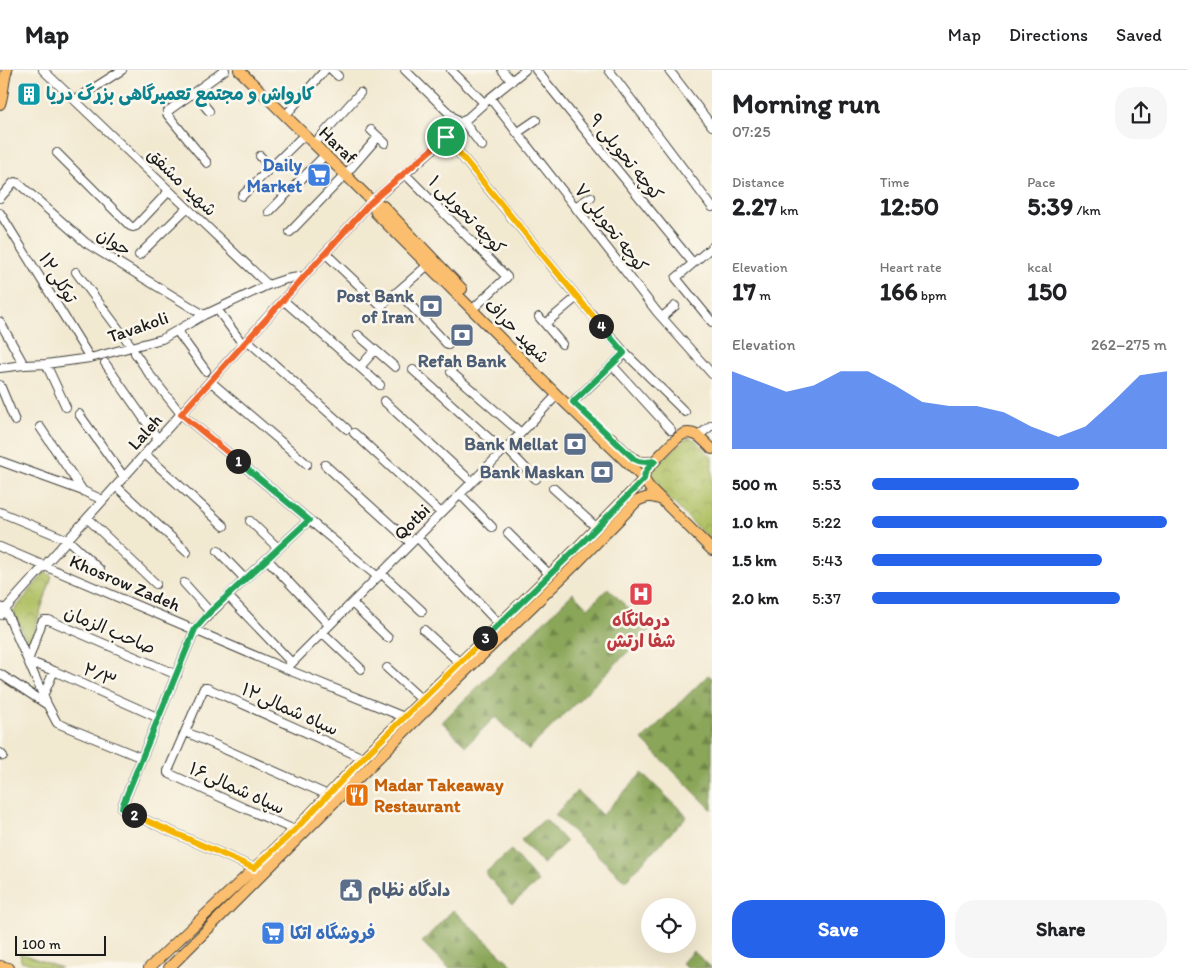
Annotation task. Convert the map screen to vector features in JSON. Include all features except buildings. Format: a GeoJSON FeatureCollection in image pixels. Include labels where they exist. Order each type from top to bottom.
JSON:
{"type":"FeatureCollection","features":[{"type":"Feature","properties":{"kind":"main road"},"geometry":{"type":"LineString","coordinates":[[0,104],[7,70]]}},
{"type":"Feature","properties":{"kind":"main road","name":"Haraf"},"geometry":{"type":"LineString","coordinates":[[239,70],[372,201],[383,206],[404,234]]}},
{"type":"Feature","properties":{"kind":"main road"},"geometry":{"type":"LineString","coordinates":[[404,234],[573,402],[613,445],[640,462],[655,461]]}},
{"type":"Feature","properties":{"kind":"main road","name":"شهید حراف"},"geometry":{"type":"LineString","coordinates":[[404,234],[428,265],[557,395],[613,445],[649,487],[712,550]]}},
{"type":"Feature","properties":{"kind":"main road"},"geometry":{"type":"LineString","coordinates":[[149,968],[295,830],[328,795],[347,783],[363,758],[499,624],[574,566],[634,497],[644,479],[646,470],[683,434],[692,433],[698,436],[712,449]]}},
{"type":"Feature","properties":{"kind":"main road"},"geometry":{"type":"LineString","coordinates":[[169,968],[347,783],[523,607],[549,574],[596,527],[634,497],[644,498],[652,496],[662,500]]}},
{"type":"Feature","properties":{"kind":"street","name":"شهید مشفق"},"geometry":{"type":"LineString","coordinates":[[43,70],[268,285]]}},
{"type":"Feature","properties":{"kind":"street"},"geometry":{"type":"LineString","coordinates":[[75,100],[122,70]]}},
{"type":"Feature","properties":{"kind":"street"},"geometry":{"type":"LineString","coordinates":[[207,163],[167,114],[168,111],[225,70]]}},
{"type":"Feature","properties":{"kind":"street"},"geometry":{"type":"LineString","coordinates":[[285,116],[325,70]]}},
{"type":"Feature","properties":{"kind":"street"},"geometry":{"type":"LineString","coordinates":[[405,70],[462,123],[482,146]]}},
{"type":"Feature","properties":{"kind":"street","name":"کوچه تحویلی ۷"},"geometry":{"type":"LineString","coordinates":[[451,70],[487,101],[517,133],[662,317],[712,374]]}},
{"type":"Feature","properties":{"kind":"street"},"geometry":{"type":"LineString","coordinates":[[502,70],[512,81]]}},
{"type":"Feature","properties":{"kind":"street","name":"Laleh"},"geometry":{"type":"LineString","coordinates":[[2,610],[68,540],[181,414],[243,339],[283,300],[372,201],[525,70]]}},
{"type":"Feature","properties":{"kind":"street","name":"کوچه تحویلی ۹"},"geometry":{"type":"LineString","coordinates":[[536,70],[693,263]]}},
{"type":"Feature","properties":{"kind":"street"},"geometry":{"type":"LineString","coordinates":[[609,70],[712,207]]}},
{"type":"Feature","properties":{"kind":"street"},"geometry":{"type":"LineString","coordinates":[[669,70],[712,126]]}},
{"type":"Feature","properties":{"kind":"street"},"geometry":{"type":"LineString","coordinates":[[194,93],[209,111]]}},
{"type":"Feature","properties":{"kind":"street"},"geometry":{"type":"LineString","coordinates":[[314,144],[360,93]]}},
{"type":"Feature","properties":{"kind":"street"},"geometry":{"type":"LineString","coordinates":[[517,133],[536,120]]}},
{"type":"Feature","properties":{"kind":"street"},"geometry":{"type":"LineString","coordinates":[[371,130],[385,143]]}},
{"type":"Feature","properties":{"kind":"street"},"geometry":{"type":"LineString","coordinates":[[242,196],[304,135]]}},
{"type":"Feature","properties":{"kind":"street"},"geometry":{"type":"LineString","coordinates":[[290,232],[378,137]]}},
{"type":"Feature","properties":{"kind":"street"},"geometry":{"type":"LineString","coordinates":[[446,137],[624,353],[685,412]]}},
{"type":"Feature","properties":{"kind":"street"},"geometry":{"type":"LineString","coordinates":[[57,153],[130,226],[136,226],[169,191]]}},
{"type":"Feature","properties":{"kind":"street"},"geometry":{"type":"LineString","coordinates":[[260,156],[271,168]]}},
{"type":"Feature","properties":{"kind":"street"},"geometry":{"type":"LineString","coordinates":[[269,212],[325,156]]}},
{"type":"Feature","properties":{"kind":"street","name":"کوچه تحویلی ۱"},"geometry":{"type":"LineString","coordinates":[[405,174],[507,277],[477,306]]}},
{"type":"Feature","properties":{"kind":"street","name":"جوان"},"geometry":{"type":"LineString","coordinates":[[0,198],[15,182],[86,243],[204,315]]}},
{"type":"Feature","properties":{"kind":"street"},"geometry":{"type":"LineString","coordinates":[[575,207],[591,197]]}},
{"type":"Feature","properties":{"kind":"street"},"geometry":{"type":"LineString","coordinates":[[139,255],[187,208]]}},
{"type":"Feature","properties":{"kind":"street","name":"توکلی۱۲"},"geometry":{"type":"LineString","coordinates":[[0,213],[90,358]]}},
{"type":"Feature","properties":{"kind":"street"},"geometry":{"type":"LineString","coordinates":[[711,249],[676,278],[712,322]]}},
{"type":"Feature","properties":{"kind":"street"},"geometry":{"type":"LineString","coordinates":[[325,253],[381,306],[428,265]]}},
{"type":"Feature","properties":{"kind":"street"},"geometry":{"type":"LineString","coordinates":[[76,272],[134,350],[150,375],[181,414],[422,611]]}},
{"type":"Feature","properties":{"kind":"street","name":"Tavakoli"},"geometry":{"type":"LineString","coordinates":[[0,368],[46,364],[134,350],[162,339],[204,315],[268,285],[286,279],[305,276]]}},
{"type":"Feature","properties":{"kind":"street"},"geometry":{"type":"LineString","coordinates":[[398,292],[448,345]]}},
{"type":"Feature","properties":{"kind":"street"},"geometry":{"type":"LineString","coordinates":[[545,324],[577,296]]}},
{"type":"Feature","properties":{"kind":"street"},"geometry":{"type":"LineString","coordinates":[[283,300],[380,385]]}},
{"type":"Feature","properties":{"kind":"street"},"geometry":{"type":"LineString","coordinates":[[662,317],[675,306]]}},
{"type":"Feature","properties":{"kind":"street"},"geometry":{"type":"LineString","coordinates":[[217,309],[243,339],[351,431],[441,513]]}},
{"type":"Feature","properties":{"kind":"street"},"geometry":{"type":"LineString","coordinates":[[538,317],[562,344]]}},
{"type":"Feature","properties":{"kind":"street"},"geometry":{"type":"LineString","coordinates":[[0,322],[24,365]]}},
{"type":"Feature","properties":{"kind":"street"},"geometry":{"type":"LineString","coordinates":[[177,331],[206,371]]}},
{"type":"Feature","properties":{"kind":"street"},"geometry":{"type":"LineString","coordinates":[[358,335],[395,368]]}},
{"type":"Feature","properties":{"kind":"street"},"geometry":{"type":"LineString","coordinates":[[360,367],[375,350]]}},
{"type":"Feature","properties":{"kind":"street"},"geometry":{"type":"LineString","coordinates":[[573,402],[624,353]]}},
{"type":"Feature","properties":{"kind":"street"},"geometry":{"type":"LineString","coordinates":[[105,363],[158,439]]}},
{"type":"Feature","properties":{"kind":"street"},"geometry":{"type":"LineString","coordinates":[[46,364],[66,407]]}},
{"type":"Feature","properties":{"kind":"street"},"geometry":{"type":"LineString","coordinates":[[612,365],[671,430]]}},
{"type":"Feature","properties":{"kind":"street"},"geometry":{"type":"LineString","coordinates":[[413,370],[536,479]]}},
{"type":"Feature","properties":{"kind":"street"},"geometry":{"type":"LineString","coordinates":[[451,372],[521,433]]}},
{"type":"Feature","properties":{"kind":"street"},"geometry":{"type":"LineString","coordinates":[[210,381],[307,464]]}},
{"type":"Feature","properties":{"kind":"street"},"geometry":{"type":"LineString","coordinates":[[0,385],[15,420]]}},
{"type":"Feature","properties":{"kind":"street","name":"Qotbi"},"geometry":{"type":"LineString","coordinates":[[289,666],[557,395]]}},
{"type":"Feature","properties":{"kind":"street"},"geometry":{"type":"LineString","coordinates":[[384,401],[472,482]]}},
{"type":"Feature","properties":{"kind":"street"},"geometry":{"type":"LineString","coordinates":[[79,414],[124,477]]}},
{"type":"Feature","properties":{"kind":"street"},"geometry":{"type":"LineString","coordinates":[[698,436],[712,425]]}},
{"type":"Feature","properties":{"kind":"street"},"geometry":{"type":"LineString","coordinates":[[40,427],[83,491]]}},
{"type":"Feature","properties":{"kind":"street"},"geometry":{"type":"LineString","coordinates":[[145,454],[224,526]]}},
{"type":"Feature","properties":{"kind":"street"},"geometry":{"type":"LineString","coordinates":[[0,461],[103,500]]}},
{"type":"Feature","properties":{"kind":"street"},"geometry":{"type":"LineString","coordinates":[[325,465],[414,540],[458,581],[499,624]]}},
{"type":"Feature","properties":{"kind":"street"},"geometry":{"type":"LineString","coordinates":[[116,486],[187,552]]}},
{"type":"Feature","properties":{"kind":"street"},"geometry":{"type":"LineString","coordinates":[[553,488],[596,527]]}},
{"type":"Feature","properties":{"kind":"street"},"geometry":{"type":"LineString","coordinates":[[460,494],[492,527]]}},
{"type":"Feature","properties":{"kind":"street"},"geometry":{"type":"LineString","coordinates":[[0,512],[68,540],[100,570]]}},
{"type":"Feature","properties":{"kind":"street"},"geometry":{"type":"LineString","coordinates":[[87,518],[156,584]]}},
{"type":"Feature","properties":{"kind":"street"},"geometry":{"type":"LineString","coordinates":[[254,868],[122,808],[195,629],[210,612],[309,520]]}},
{"type":"Feature","properties":{"kind":"street"},"geometry":{"type":"LineString","coordinates":[[250,521],[278,548]]}},
{"type":"Feature","properties":{"kind":"street"},"geometry":{"type":"LineString","coordinates":[[508,533],[549,574]]}},
{"type":"Feature","properties":{"kind":"street","name":"Khosrow Zadeh"},"geometry":{"type":"LineString","coordinates":[[0,547],[195,629],[289,666],[404,717]]}},
{"type":"Feature","properties":{"kind":"street"},"geometry":{"type":"LineString","coordinates":[[218,551],[246,579]]}},
{"type":"Feature","properties":{"kind":"street"},"geometry":{"type":"LineString","coordinates":[[267,559],[329,625]]}},
{"type":"Feature","properties":{"kind":"street"},"geometry":{"type":"LineString","coordinates":[[184,584],[210,612]]}},
{"type":"Feature","properties":{"kind":"street"},"geometry":{"type":"LineString","coordinates":[[228,596],[289,666]]}},
{"type":"Feature","properties":{"kind":"street"},"geometry":{"type":"LineString","coordinates":[[352,603],[388,638]]}},
{"type":"Feature","properties":{"kind":"street"},"geometry":{"type":"LineString","coordinates":[[2,610],[55,721],[60,725],[142,758]]}},
{"type":"Feature","properties":{"kind":"street","name":"صاحب الزمان"},"geometry":{"type":"LineString","coordinates":[[28,661],[42,622],[49,620],[176,675]]}},
{"type":"Feature","properties":{"kind":"street"},"geometry":{"type":"LineString","coordinates":[[424,630],[460,663]]}},
{"type":"Feature","properties":{"kind":"street"},"geometry":{"type":"LineString","coordinates":[[322,632],[362,669]]}},
{"type":"Feature","properties":{"kind":"street","name":"۲/۳"},"geometry":{"type":"LineString","coordinates":[[28,661],[159,718]]}},
{"type":"Feature","properties":{"kind":"street"},"geometry":{"type":"LineString","coordinates":[[387,668],[422,700]]}},
{"type":"Feature","properties":{"kind":"street"},"geometry":{"type":"LineString","coordinates":[[43,696],[54,672]]}},
{"type":"Feature","properties":{"kind":"street"},"geometry":{"type":"LineString","coordinates":[[0,674],[47,704]]}},
{"type":"Feature","properties":{"kind":"street","name":"سپاه شمالی۱۲"},"geometry":{"type":"LineString","coordinates":[[186,732],[204,688],[207,688],[363,758]]}},
{"type":"Feature","properties":{"kind":"street"},"geometry":{"type":"LineString","coordinates":[[186,732],[328,795]]}},
{"type":"Feature","properties":{"kind":"street","name":"سپاه شمالی۱۶"},"geometry":{"type":"LineString","coordinates":[[186,732],[168,770],[168,774],[295,830]]}},
{"type":"Feature","properties":{"kind":"green space"},"geometry":{"type":"Polygon","coordinates":[[[691,438],[712,457],[712,542],[653,483],[651,478],[653,470],[685,439],[691,438]]]}},
{"type":"Feature","properties":{"kind":"green space"},"geometry":{"type":"Polygon","coordinates":[[[45,572],[52,576],[29,646],[13,612],[45,572]]]}},
{"type":"Feature","properties":{"kind":"green space"},"geometry":{"type":"Polygon","coordinates":[[[608,588],[650,630],[528,750],[495,717],[466,746],[442,722],[573,593],[588,608],[608,588]]]}},
{"type":"Feature","properties":{"kind":"green space"},"geometry":{"type":"Polygon","coordinates":[[[708,675],[712,678],[712,810],[642,740],[708,675]]]}},
{"type":"Feature","properties":{"kind":"green space"},"geometry":{"type":"Polygon","coordinates":[[[642,773],[687,816],[625,881],[555,815],[577,791],[602,815],[642,773]]]}},
{"type":"Feature","properties":{"kind":"green space"},"geometry":{"type":"Polygon","coordinates":[[[545,819],[566,842],[543,864],[521,840],[545,819]]]}},
{"type":"Feature","properties":{"kind":"green space"},"geometry":{"type":"Polygon","coordinates":[[[511,850],[538,882],[512,904],[485,873],[511,850]]]}},
{"type":"Feature","properties":{"kind":"green space"},"geometry":{"type":"Polygon","coordinates":[[[453,910],[515,968],[449,968],[422,942],[453,910]]]}},
{"type":"Feature","properties":{"kind":"green space"},"geometry":{"type":"Polygon","coordinates":[[[20,953],[61,968],[47,968],[21,961],[20,953]]]}},
{"type":"Feature","properties":{"kind":"green space"},"geometry":{"type":"Polygon","coordinates":[[[691,953],[695,953],[712,968],[687,968],[682,963],[691,953]]]}},
{"type":"Feature","properties":{"kind":"place","name":"کارواش و مجتمع تعمیرگاهی بزرگ دریا"},"geometry":{"type":"Point","coordinates":[29,94]}},
{"type":"Feature","properties":{"kind":"place","name":"Daily Market"},"geometry":{"type":"Point","coordinates":[319,175]}},
{"type":"Feature","properties":{"kind":"place","name":"Post Bank of Iran"},"geometry":{"type":"Point","coordinates":[431,306]}},
{"type":"Feature","properties":{"kind":"place","name":"Refah Bank"},"geometry":{"type":"Point","coordinates":[462,335]}},
{"type":"Feature","properties":{"kind":"place","name":"Bank Mellat"},"geometry":{"type":"Point","coordinates":[575,444]}},
{"type":"Feature","properties":{"kind":"place","name":"Bank Maskan"},"geometry":{"type":"Point","coordinates":[602,472]}},
{"type":"Feature","properties":{"kind":"place","name":"درمانگاه شفا ارتش"},"geometry":{"type":"Point","coordinates":[641,594]}},
{"type":"Feature","properties":{"kind":"place","name":"Madar Takeaway Restaurant"},"geometry":{"type":"Point","coordinates":[357,795]}},
{"type":"Feature","properties":{"kind":"place","name":"دادگاه نظام"},"geometry":{"type":"Point","coordinates":[351,890]}},
{"type":"Feature","properties":{"kind":"place","name":"فروشگاه اتکا"},"geometry":{"type":"Point","coordinates":[273,933]}},
{"type":"Feature","properties":{"kind":"route"},"geometry":{"type":"LineString","coordinates":[[446,137],[624,353],[573,402],[634,459],[646,463],[655,461],[646,470],[644,479],[575,550],[363,758],[295,830],[254,868],[122,808],[195,629],[210,612],[309,520],[181,414],[372,201],[446,137]]}}]}
